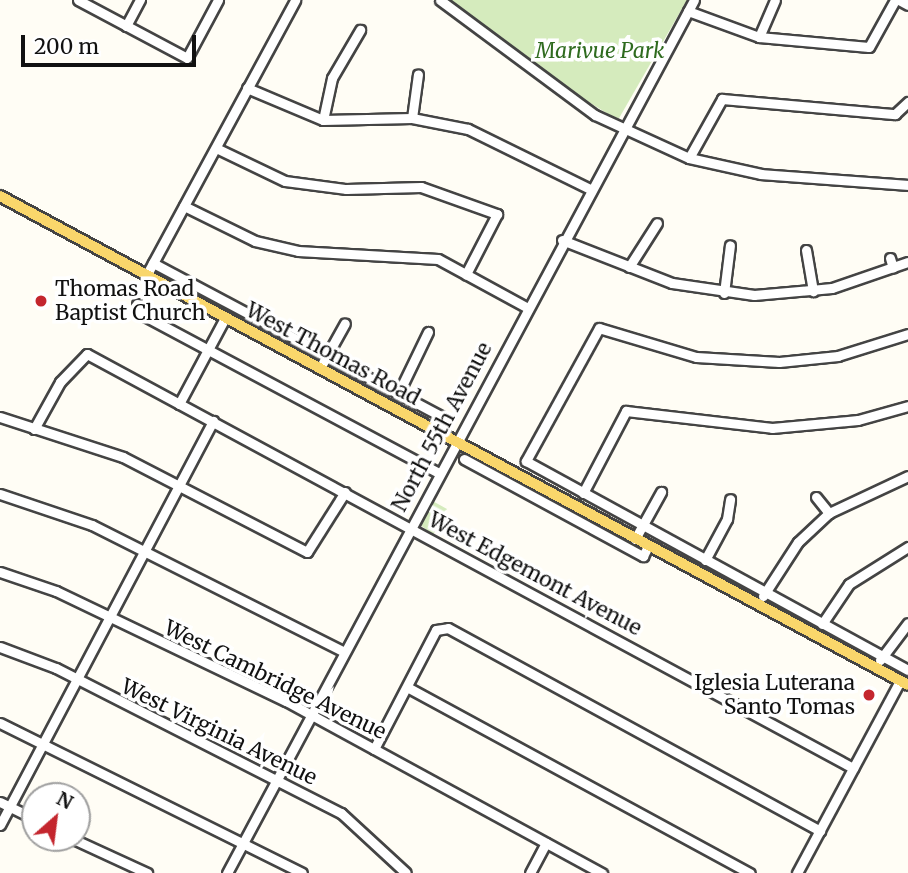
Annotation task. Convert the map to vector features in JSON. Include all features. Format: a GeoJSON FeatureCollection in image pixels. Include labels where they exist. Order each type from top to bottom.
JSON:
{"type":"FeatureCollection","features":[{"type":"Feature","properties":{"kind":"main road","name":"West Thomas Road"},"geometry":{"type":"LineString","coordinates":[[0,196],[455,440],[496,470],[635,539],[904,683]]}},
{"type":"Feature","properties":{"kind":"street"},"geometry":{"type":"LineString","coordinates":[[78,0],[187,58],[218,0]]}},
{"type":"Feature","properties":{"kind":"street"},"geometry":{"type":"LineString","coordinates":[[126,26],[140,0]]}},
{"type":"Feature","properties":{"kind":"street"},"geometry":{"type":"LineString","coordinates":[[146,276],[295,0]]}},
{"type":"Feature","properties":{"kind":"street"},"geometry":{"type":"LineString","coordinates":[[440,0],[549,85],[624,130],[689,158],[761,174],[908,186]]}},
{"type":"Feature","properties":{"kind":"street","name":"North 55th Avenue"},"geometry":{"type":"LineString","coordinates":[[227,873],[437,472],[694,0]]}},
{"type":"Feature","properties":{"kind":"street"},"geometry":{"type":"LineString","coordinates":[[759,37],[775,0]]}},
{"type":"Feature","properties":{"kind":"street"},"geometry":{"type":"LineString","coordinates":[[688,11],[759,37],[869,47],[897,0],[908,5]]}},
{"type":"Feature","properties":{"kind":"street"},"geometry":{"type":"LineString","coordinates":[[323,120],[332,79],[360,30]]}},
{"type":"Feature","properties":{"kind":"street"},"geometry":{"type":"LineString","coordinates":[[412,118],[418,74]]}},
{"type":"Feature","properties":{"kind":"street"},"geometry":{"type":"LineString","coordinates":[[247,88],[323,120],[412,118],[490,136],[590,189]]}},
{"type":"Feature","properties":{"kind":"street"},"geometry":{"type":"LineString","coordinates":[[689,158],[722,99],[895,114],[908,102]]}},
{"type":"Feature","properties":{"kind":"street"},"geometry":{"type":"LineString","coordinates":[[216,148],[285,181],[346,189],[421,187],[497,214],[466,274]]}},
{"type":"Feature","properties":{"kind":"street"},"geometry":{"type":"LineString","coordinates":[[184,206],[266,243],[340,256],[415,253],[466,274],[526,307]]}},
{"type":"Feature","properties":{"kind":"street"},"geometry":{"type":"LineString","coordinates":[[629,267],[657,223]]}},
{"type":"Feature","properties":{"kind":"street"},"geometry":{"type":"LineString","coordinates":[[562,240],[629,267],[724,293],[813,291],[908,262]]}},
{"type":"Feature","properties":{"kind":"street"},"geometry":{"type":"LineString","coordinates":[[724,293],[730,245]]}},
{"type":"Feature","properties":{"kind":"street"},"geometry":{"type":"LineString","coordinates":[[806,250],[813,291]]}},
{"type":"Feature","properties":{"kind":"street"},"geometry":{"type":"LineString","coordinates":[[890,258],[893,268]]}},
{"type":"Feature","properties":{"kind":"street","name":"West Thomas Road"},"geometry":{"type":"LineString","coordinates":[[153,263],[439,415]]}},
{"type":"Feature","properties":{"kind":"street"},"geometry":{"type":"LineString","coordinates":[[137,304],[141,314],[437,472]]}},
{"type":"Feature","properties":{"kind":"street"},"geometry":{"type":"LineString","coordinates":[[179,404],[225,318]]}},
{"type":"Feature","properties":{"kind":"street"},"geometry":{"type":"LineString","coordinates":[[320,368],[345,323]]}},
{"type":"Feature","properties":{"kind":"street"},"geometry":{"type":"LineString","coordinates":[[908,334],[838,356],[779,362],[696,357],[599,328],[526,461],[908,670]]}},
{"type":"Feature","properties":{"kind":"street"},"geometry":{"type":"LineString","coordinates":[[398,394],[428,332]]}},
{"type":"Feature","properties":{"kind":"street","name":"West Edgemont Avenue"},"geometry":{"type":"LineString","coordinates":[[34,429],[60,382],[87,355],[409,526],[853,768]]}},
{"type":"Feature","properties":{"kind":"street"},"geometry":{"type":"LineString","coordinates":[[583,494],[626,411],[772,429],[858,421],[908,406]]}},
{"type":"Feature","properties":{"kind":"street"},"geometry":{"type":"LineString","coordinates":[[0,417],[123,457],[312,552],[345,492]]}},
{"type":"Feature","properties":{"kind":"street"},"geometry":{"type":"LineString","coordinates":[[0,825],[213,421]]}},
{"type":"Feature","properties":{"kind":"street","name":"West Thomas Road"},"geometry":{"type":"LineString","coordinates":[[464,459],[496,470],[643,556],[648,547]]}},
{"type":"Feature","properties":{"kind":"street"},"geometry":{"type":"LineString","coordinates":[[757,605],[798,542],[829,513],[908,476]]}},
{"type":"Feature","properties":{"kind":"street"},"geometry":{"type":"LineString","coordinates":[[635,539],[660,492]]}},
{"type":"Feature","properties":{"kind":"street"},"geometry":{"type":"LineString","coordinates":[[0,494],[144,552],[343,651]]}},
{"type":"Feature","properties":{"kind":"street"},"geometry":{"type":"LineString","coordinates":[[817,497],[829,513]]}},
{"type":"Feature","properties":{"kind":"street"},"geometry":{"type":"LineString","coordinates":[[705,560],[727,519],[730,499]]}},
{"type":"Feature","properties":{"kind":"street"},"geometry":{"type":"LineString","coordinates":[[822,624],[849,584],[908,547]]}},
{"type":"Feature","properties":{"kind":"street","name":"West Cambridge Avenue"},"geometry":{"type":"LineString","coordinates":[[0,572],[110,617],[310,714],[601,873]]}},
{"type":"Feature","properties":{"kind":"street"},"geometry":{"type":"LineString","coordinates":[[876,668],[908,623]]}},
{"type":"Feature","properties":{"kind":"street"},"geometry":{"type":"LineString","coordinates":[[374,749],[440,627],[820,831]]}},
{"type":"Feature","properties":{"kind":"street","name":"West Virginia Avenue"},"geometry":{"type":"LineString","coordinates":[[0,647],[78,679],[277,778],[357,824],[406,873]]}},
{"type":"Feature","properties":{"kind":"street"},"geometry":{"type":"LineString","coordinates":[[797,873],[853,768],[904,683]]}},
{"type":"Feature","properties":{"kind":"street"},"geometry":{"type":"LineString","coordinates":[[407,687],[750,873]]}},
{"type":"Feature","properties":{"kind":"street"},"geometry":{"type":"LineString","coordinates":[[0,723],[302,873]]}},
{"type":"Feature","properties":{"kind":"street"},"geometry":{"type":"LineString","coordinates":[[0,803],[21,812]]}},
{"type":"Feature","properties":{"kind":"street"},"geometry":{"type":"LineString","coordinates":[[530,873],[546,843]]}},
{"type":"Feature","properties":{"kind":"street"},"geometry":{"type":"LineString","coordinates":[[91,847],[147,873]]}},
{"type":"Feature","properties":{"kind":"green space","name":"Marivue Park"},"geometry":{"type":"Polygon","coordinates":[[[451,0],[687,0],[618,120],[561,85],[451,0]]]}},
{"type":"Feature","properties":{"kind":"green space"},"geometry":{"type":"Polygon","coordinates":[[[429,499],[447,509],[433,535],[418,523],[429,499]]]}},
{"type":"Feature","properties":{"kind":"place","name":"Thomas Road Baptist Church"},"geometry":{"type":"Point","coordinates":[41,301]}},
{"type":"Feature","properties":{"kind":"place","name":"Iglesia Luterana Santo Tomas"},"geometry":{"type":"Point","coordinates":[869,695]}}]}
